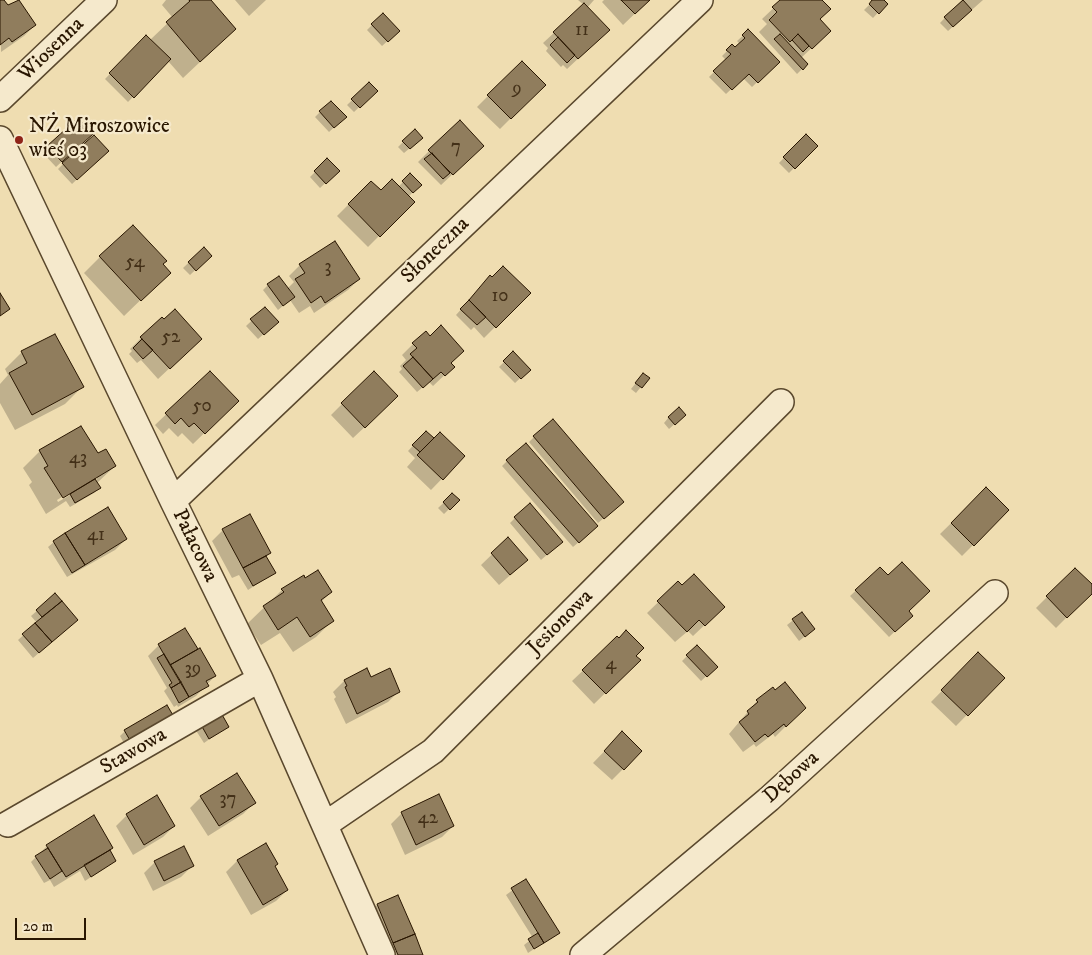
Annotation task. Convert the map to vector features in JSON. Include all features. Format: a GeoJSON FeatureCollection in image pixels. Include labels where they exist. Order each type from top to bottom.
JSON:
{"type":"FeatureCollection","features":[{"type":"Feature","properties":{"kind":"street","name":"Wiosenna"},"geometry":{"type":"LineString","coordinates":[[0,99],[104,0]]}},
{"type":"Feature","properties":{"kind":"street","name":"Słoneczna"},"geometry":{"type":"LineString","coordinates":[[172,502],[700,0]]}},
{"type":"Feature","properties":{"kind":"street","name":"Pałacowa"},"geometry":{"type":"LineString","coordinates":[[0,139],[172,502],[260,679],[326,824],[382,955]]}},
{"type":"Feature","properties":{"kind":"street","name":"Jesionowa"},"geometry":{"type":"LineString","coordinates":[[326,824],[433,751],[781,402]]}},
{"type":"Feature","properties":{"kind":"street","name":"Dębowa"},"geometry":{"type":"LineString","coordinates":[[583,955],[769,799],[995,593]]}},
{"type":"Feature","properties":{"kind":"street","name":"Stawowa"},"geometry":{"type":"LineString","coordinates":[[8,824],[260,679]]}},
{"type":"Feature","properties":{"kind":"building"},"geometry":{"type":"Polygon","coordinates":[[[0,0],[4,0],[8,5],[19,0],[36,25],[12,42],[9,38],[0,45],[0,0]]]}},
{"type":"Feature","properties":{"kind":"building"},"geometry":{"type":"Polygon","coordinates":[[[189,0],[211,0],[236,29],[200,62],[166,22],[189,0]]]}},
{"type":"Feature","properties":{"kind":"building"},"geometry":{"type":"Polygon","coordinates":[[[621,0],[650,0],[635,14],[621,0]]]}},
{"type":"Feature","properties":{"kind":"building"},"geometry":{"type":"Polygon","coordinates":[[[780,0],[822,0],[831,9],[820,19],[831,31],[812,49],[798,34],[790,42],[769,20],[777,12],[772,7],[780,0]]]}},
{"type":"Feature","properties":{"kind":"building"},"geometry":{"type":"Polygon","coordinates":[[[872,0],[884,0],[888,4],[879,14],[869,4],[872,0]]]}},
{"type":"Feature","properties":{"kind":"building"},"geometry":{"type":"Polygon","coordinates":[[[963,0],[972,10],[953,27],[944,17],[963,0]]]}},
{"type":"Feature","properties":{"kind":"building"},"geometry":{"type":"Polygon","coordinates":[[[584,3],[610,30],[578,59],[553,32],[584,3]]]}},
{"type":"Feature","properties":{"kind":"building"},"geometry":{"type":"Polygon","coordinates":[[[383,13],[400,31],[388,42],[371,24],[383,13]]]}},
{"type":"Feature","properties":{"kind":"building"},"geometry":{"type":"Polygon","coordinates":[[[748,29],[780,62],[758,83],[749,74],[732,90],[713,71],[731,54],[726,50],[732,44],[735,47],[745,38],[742,35],[748,29]]]}},
{"type":"Feature","properties":{"kind":"building"},"geometry":{"type":"Polygon","coordinates":[[[780,34],[808,64],[803,70],[774,39],[780,34]]]}},
{"type":"Feature","properties":{"kind":"building"},"geometry":{"type":"Polygon","coordinates":[[[798,34],[809,46],[803,52],[792,40],[798,34]]]}},
{"type":"Feature","properties":{"kind":"building"},"geometry":{"type":"Polygon","coordinates":[[[146,35],[171,59],[134,98],[109,73],[146,35]]]}},
{"type":"Feature","properties":{"kind":"building"},"geometry":{"type":"Polygon","coordinates":[[[558,37],[575,55],[567,63],[550,45],[558,37]]]}},
{"type":"Feature","properties":{"kind":"building"},"geometry":{"type":"Polygon","coordinates":[[[522,61],[546,85],[511,119],[487,95],[522,61]]]}},
{"type":"Feature","properties":{"kind":"building"},"geometry":{"type":"Polygon","coordinates":[[[369,82],[378,91],[360,108],[351,99],[369,82]]]}},
{"type":"Feature","properties":{"kind":"building"},"geometry":{"type":"Polygon","coordinates":[[[331,101],[347,117],[334,128],[319,111],[331,101]]]}},
{"type":"Feature","properties":{"kind":"building"},"geometry":{"type":"Polygon","coordinates":[[[78,118],[93,134],[62,162],[47,146],[78,118]]]}},
{"type":"Feature","properties":{"kind":"building"},"geometry":{"type":"Polygon","coordinates":[[[460,120],[484,146],[453,175],[428,150],[460,120]]]}},
{"type":"Feature","properties":{"kind":"building"},"geometry":{"type":"Polygon","coordinates":[[[415,129],[423,138],[410,149],[402,141],[415,129]]]}},
{"type":"Feature","properties":{"kind":"building"},"geometry":{"type":"Polygon","coordinates":[[[806,134],[818,146],[795,169],[783,157],[806,134]]]}},
{"type":"Feature","properties":{"kind":"building"},"geometry":{"type":"Polygon","coordinates":[[[94,135],[109,151],[77,180],[62,163],[94,135]]]}},
{"type":"Feature","properties":{"kind":"building"},"geometry":{"type":"Polygon","coordinates":[[[432,153],[450,173],[443,179],[424,159],[432,153]]]}},
{"type":"Feature","properties":{"kind":"building"},"geometry":{"type":"Polygon","coordinates":[[[327,158],[340,171],[326,184],[314,171],[327,158]]]}},
{"type":"Feature","properties":{"kind":"building"},"geometry":{"type":"Polygon","coordinates":[[[410,173],[422,185],[413,193],[402,181],[410,173]]]}},
{"type":"Feature","properties":{"kind":"building"},"geometry":{"type":"Polygon","coordinates":[[[392,179],[415,202],[380,237],[348,204],[371,181],[381,190],[392,179]]]}},
{"type":"Feature","properties":{"kind":"building"},"geometry":{"type":"Polygon","coordinates":[[[133,225],[167,261],[163,264],[171,273],[141,301],[99,256],[133,225]]]}},
{"type":"Feature","properties":{"kind":"building"},"geometry":{"type":"Polygon","coordinates":[[[335,241],[360,279],[325,303],[321,296],[311,303],[295,279],[305,273],[299,264],[335,241]]]}},
{"type":"Feature","properties":{"kind":"building"},"geometry":{"type":"Polygon","coordinates":[[[204,247],[212,256],[196,271],[188,262],[204,247]]]}},
{"type":"Feature","properties":{"kind":"building"},"geometry":{"type":"Polygon","coordinates":[[[503,266],[531,293],[496,328],[469,300],[490,275],[492,277],[503,266]]]}},
{"type":"Feature","properties":{"kind":"building"},"geometry":{"type":"Polygon","coordinates":[[[279,276],[295,297],[283,306],[267,284],[279,276]]]}},
{"type":"Feature","properties":{"kind":"building"},"geometry":{"type":"Polygon","coordinates":[[[0,293],[10,309],[0,316],[0,293]]]}},
{"type":"Feature","properties":{"kind":"building"},"geometry":{"type":"Polygon","coordinates":[[[469,300],[486,317],[477,325],[460,309],[469,300]]]}},
{"type":"Feature","properties":{"kind":"building"},"geometry":{"type":"Polygon","coordinates":[[[265,307],[279,322],[264,335],[250,319],[265,307]]]}},
{"type":"Feature","properties":{"kind":"building"},"geometry":{"type":"Polygon","coordinates":[[[175,309],[202,339],[170,369],[140,337],[162,317],[164,319],[175,309]]]}},
{"type":"Feature","properties":{"kind":"building"},"geometry":{"type":"Polygon","coordinates":[[[441,325],[464,351],[451,363],[455,367],[445,376],[441,372],[433,379],[410,354],[417,348],[412,343],[426,331],[430,336],[441,325]]]}},
{"type":"Feature","properties":{"kind":"building"},"geometry":{"type":"Polygon","coordinates":[[[55,334],[84,387],[32,415],[9,373],[27,363],[21,351],[55,334]]]}},
{"type":"Feature","properties":{"kind":"building"},"geometry":{"type":"Polygon","coordinates":[[[142,339],[153,350],[143,359],[133,348],[142,339]]]}},
{"type":"Feature","properties":{"kind":"building"},"geometry":{"type":"Polygon","coordinates":[[[513,351],[531,370],[521,379],[503,361],[513,351]]]}},
{"type":"Feature","properties":{"kind":"building"},"geometry":{"type":"Polygon","coordinates":[[[413,357],[433,379],[423,388],[403,366],[413,357]]]}},
{"type":"Feature","properties":{"kind":"building"},"geometry":{"type":"Polygon","coordinates":[[[210,371],[239,401],[205,434],[194,423],[189,427],[181,418],[175,424],[165,413],[210,371]]]}},
{"type":"Feature","properties":{"kind":"building"},"geometry":{"type":"Polygon","coordinates":[[[374,371],[398,396],[365,428],[341,403],[374,371]]]}},
{"type":"Feature","properties":{"kind":"building"},"geometry":{"type":"Polygon","coordinates":[[[643,373],[650,378],[642,388],[635,383],[643,373]]]}},
{"type":"Feature","properties":{"kind":"building"},"geometry":{"type":"Polygon","coordinates":[[[679,407],[686,415],[675,425],[668,417],[679,407]]]}},
{"type":"Feature","properties":{"kind":"building"},"geometry":{"type":"Polygon","coordinates":[[[553,419],[624,502],[604,519],[533,436],[553,419]]]}},
{"type":"Feature","properties":{"kind":"building"},"geometry":{"type":"Polygon","coordinates":[[[81,426],[98,453],[106,449],[116,466],[63,498],[44,468],[48,466],[39,450],[81,426]]]}},
{"type":"Feature","properties":{"kind":"building"},"geometry":{"type":"Polygon","coordinates":[[[426,431],[434,438],[420,452],[412,445],[426,431]]]}},
{"type":"Feature","properties":{"kind":"building"},"geometry":{"type":"Polygon","coordinates":[[[440,432],[465,456],[443,480],[417,455],[440,432]]]}},
{"type":"Feature","properties":{"kind":"building"},"geometry":{"type":"Polygon","coordinates":[[[526,443],[598,526],[579,543],[506,460],[526,443]]]}},
{"type":"Feature","properties":{"kind":"building"},"geometry":{"type":"Polygon","coordinates":[[[95,479],[101,488],[75,503],[70,494],[95,479]]]}},
{"type":"Feature","properties":{"kind":"building"},"geometry":{"type":"Polygon","coordinates":[[[986,487],[1009,510],[974,546],[951,523],[986,487]]]}},
{"type":"Feature","properties":{"kind":"building"},"geometry":{"type":"Polygon","coordinates":[[[452,493],[460,500],[450,510],[443,502],[452,493]]]}},
{"type":"Feature","properties":{"kind":"building"},"geometry":{"type":"Polygon","coordinates":[[[530,503],[563,542],[547,555],[514,517],[530,503]]]}},
{"type":"Feature","properties":{"kind":"building"},"geometry":{"type":"Polygon","coordinates":[[[108,507],[127,539],[85,565],[65,533],[108,507]]]}},
{"type":"Feature","properties":{"kind":"building"},"geometry":{"type":"Polygon","coordinates":[[[250,514],[271,553],[243,568],[222,529],[250,514]]]}},
{"type":"Feature","properties":{"kind":"building"},"geometry":{"type":"Polygon","coordinates":[[[65,533],[85,565],[72,573],[53,541],[65,533]]]}},
{"type":"Feature","properties":{"kind":"building"},"geometry":{"type":"Polygon","coordinates":[[[508,537],[528,560],[510,575],[491,553],[508,537]]]}},
{"type":"Feature","properties":{"kind":"building"},"geometry":{"type":"Polygon","coordinates":[[[266,556],[276,573],[253,586],[243,568],[266,556]]]}},
{"type":"Feature","properties":{"kind":"building"},"geometry":{"type":"Polygon","coordinates":[[[902,562],[930,591],[909,611],[913,616],[895,632],[855,590],[880,567],[888,575],[902,562]]]}},
{"type":"Feature","properties":{"kind":"building"},"geometry":{"type":"Polygon","coordinates":[[[1075,568],[1092,584],[1092,594],[1067,618],[1046,596],[1075,568]]]}},
{"type":"Feature","properties":{"kind":"building"},"geometry":{"type":"Polygon","coordinates":[[[318,570],[332,592],[321,600],[334,621],[310,637],[297,617],[278,630],[263,606],[284,592],[281,589],[304,575],[305,578],[318,570]]]}},
{"type":"Feature","properties":{"kind":"building"},"geometry":{"type":"Polygon","coordinates":[[[694,574],[725,607],[705,626],[699,620],[687,632],[657,601],[678,581],[682,585],[694,574]]]}},
{"type":"Feature","properties":{"kind":"building"},"geometry":{"type":"Polygon","coordinates":[[[55,593],[62,601],[42,617],[36,610],[55,593]]]}},
{"type":"Feature","properties":{"kind":"building"},"geometry":{"type":"Polygon","coordinates":[[[62,601],[78,620],[52,642],[35,623],[62,601]]]}},
{"type":"Feature","properties":{"kind":"building"},"geometry":{"type":"Polygon","coordinates":[[[802,612],[815,629],[805,637],[792,619],[802,612]]]}},
{"type":"Feature","properties":{"kind":"building"},"geometry":{"type":"Polygon","coordinates":[[[35,623],[52,642],[39,653],[22,634],[35,623]]]}},
{"type":"Feature","properties":{"kind":"building"},"geometry":{"type":"Polygon","coordinates":[[[185,628],[198,649],[170,665],[158,644],[185,628]]]}},
{"type":"Feature","properties":{"kind":"building"},"geometry":{"type":"Polygon","coordinates":[[[626,630],[644,648],[636,656],[641,660],[606,694],[582,670],[617,636],[619,638],[626,630]]]}},
{"type":"Feature","properties":{"kind":"building"},"geometry":{"type":"Polygon","coordinates":[[[697,645],[718,667],[707,677],[686,655],[697,645]]]}},
{"type":"Feature","properties":{"kind":"building"},"geometry":{"type":"Polygon","coordinates":[[[200,648],[216,676],[206,681],[209,686],[189,697],[170,665],[200,648]]]}},
{"type":"Feature","properties":{"kind":"building"},"geometry":{"type":"Polygon","coordinates":[[[978,652],[1005,678],[968,716],[941,690],[978,652]]]}},
{"type":"Feature","properties":{"kind":"building"},"geometry":{"type":"Polygon","coordinates":[[[164,654],[181,682],[171,688],[169,685],[172,683],[157,658],[164,654]]]}},
{"type":"Feature","properties":{"kind":"building"},"geometry":{"type":"Polygon","coordinates":[[[367,668],[371,677],[390,668],[400,692],[357,714],[345,687],[347,686],[344,680],[367,668]]]}},
{"type":"Feature","properties":{"kind":"building"},"geometry":{"type":"Polygon","coordinates":[[[181,682],[189,697],[179,703],[171,688],[181,682]]]}},
{"type":"Feature","properties":{"kind":"building"},"geometry":{"type":"Polygon","coordinates":[[[785,682],[806,708],[786,727],[784,724],[768,737],[765,734],[755,742],[739,722],[749,714],[747,711],[758,702],[756,700],[773,687],[775,690],[785,682]]]}},
{"type":"Feature","properties":{"kind":"building"},"geometry":{"type":"Polygon","coordinates":[[[167,705],[174,717],[131,742],[124,730],[167,705]]]}},
{"type":"Feature","properties":{"kind":"building"},"geometry":{"type":"Polygon","coordinates":[[[220,711],[229,727],[209,739],[200,723],[220,711]]]}},
{"type":"Feature","properties":{"kind":"building"},"geometry":{"type":"Polygon","coordinates":[[[622,731],[642,751],[624,770],[604,751],[622,731]]]}},
{"type":"Feature","properties":{"kind":"building"},"geometry":{"type":"Polygon","coordinates":[[[237,773],[256,803],[219,826],[200,796],[237,773]]]}},
{"type":"Feature","properties":{"kind":"building"},"geometry":{"type":"Polygon","coordinates":[[[439,794],[454,826],[416,845],[401,812],[439,794]]]}},
{"type":"Feature","properties":{"kind":"building"},"geometry":{"type":"Polygon","coordinates":[[[157,795],[175,826],[144,845],[126,814],[157,795]]]}},
{"type":"Feature","properties":{"kind":"building"},"geometry":{"type":"Polygon","coordinates":[[[94,815],[113,848],[66,877],[46,845],[94,815]]]}},
{"type":"Feature","properties":{"kind":"building"},"geometry":{"type":"Polygon","coordinates":[[[266,843],[278,864],[275,866],[288,890],[263,905],[237,860],[266,843]]]}},
{"type":"Feature","properties":{"kind":"building"},"geometry":{"type":"Polygon","coordinates":[[[184,846],[194,866],[164,881],[154,861],[184,846]]]}},
{"type":"Feature","properties":{"kind":"building"},"geometry":{"type":"Polygon","coordinates":[[[48,848],[62,871],[50,879],[35,856],[48,848]]]}},
{"type":"Feature","properties":{"kind":"building"},"geometry":{"type":"Polygon","coordinates":[[[110,850],[116,861],[91,877],[84,865],[110,850]]]}},
{"type":"Feature","properties":{"kind":"building"},"geometry":{"type":"Polygon","coordinates":[[[526,879],[560,933],[544,943],[511,888],[526,879]]]}},
{"type":"Feature","properties":{"kind":"building"},"geometry":{"type":"Polygon","coordinates":[[[398,895],[415,934],[393,943],[377,904],[398,895]]]}},
{"type":"Feature","properties":{"kind":"building"},"geometry":{"type":"Polygon","coordinates":[[[538,933],[544,943],[534,949],[528,939],[538,933]]]}},
{"type":"Feature","properties":{"kind":"building"},"geometry":{"type":"Polygon","coordinates":[[[415,934],[423,955],[398,955],[393,943],[415,934]]]}},
{"type":"Feature","properties":{"kind":"place","name":"NŻ Miroszowice wieś 03"},"geometry":{"type":"Point","coordinates":[19,140]}}]}
